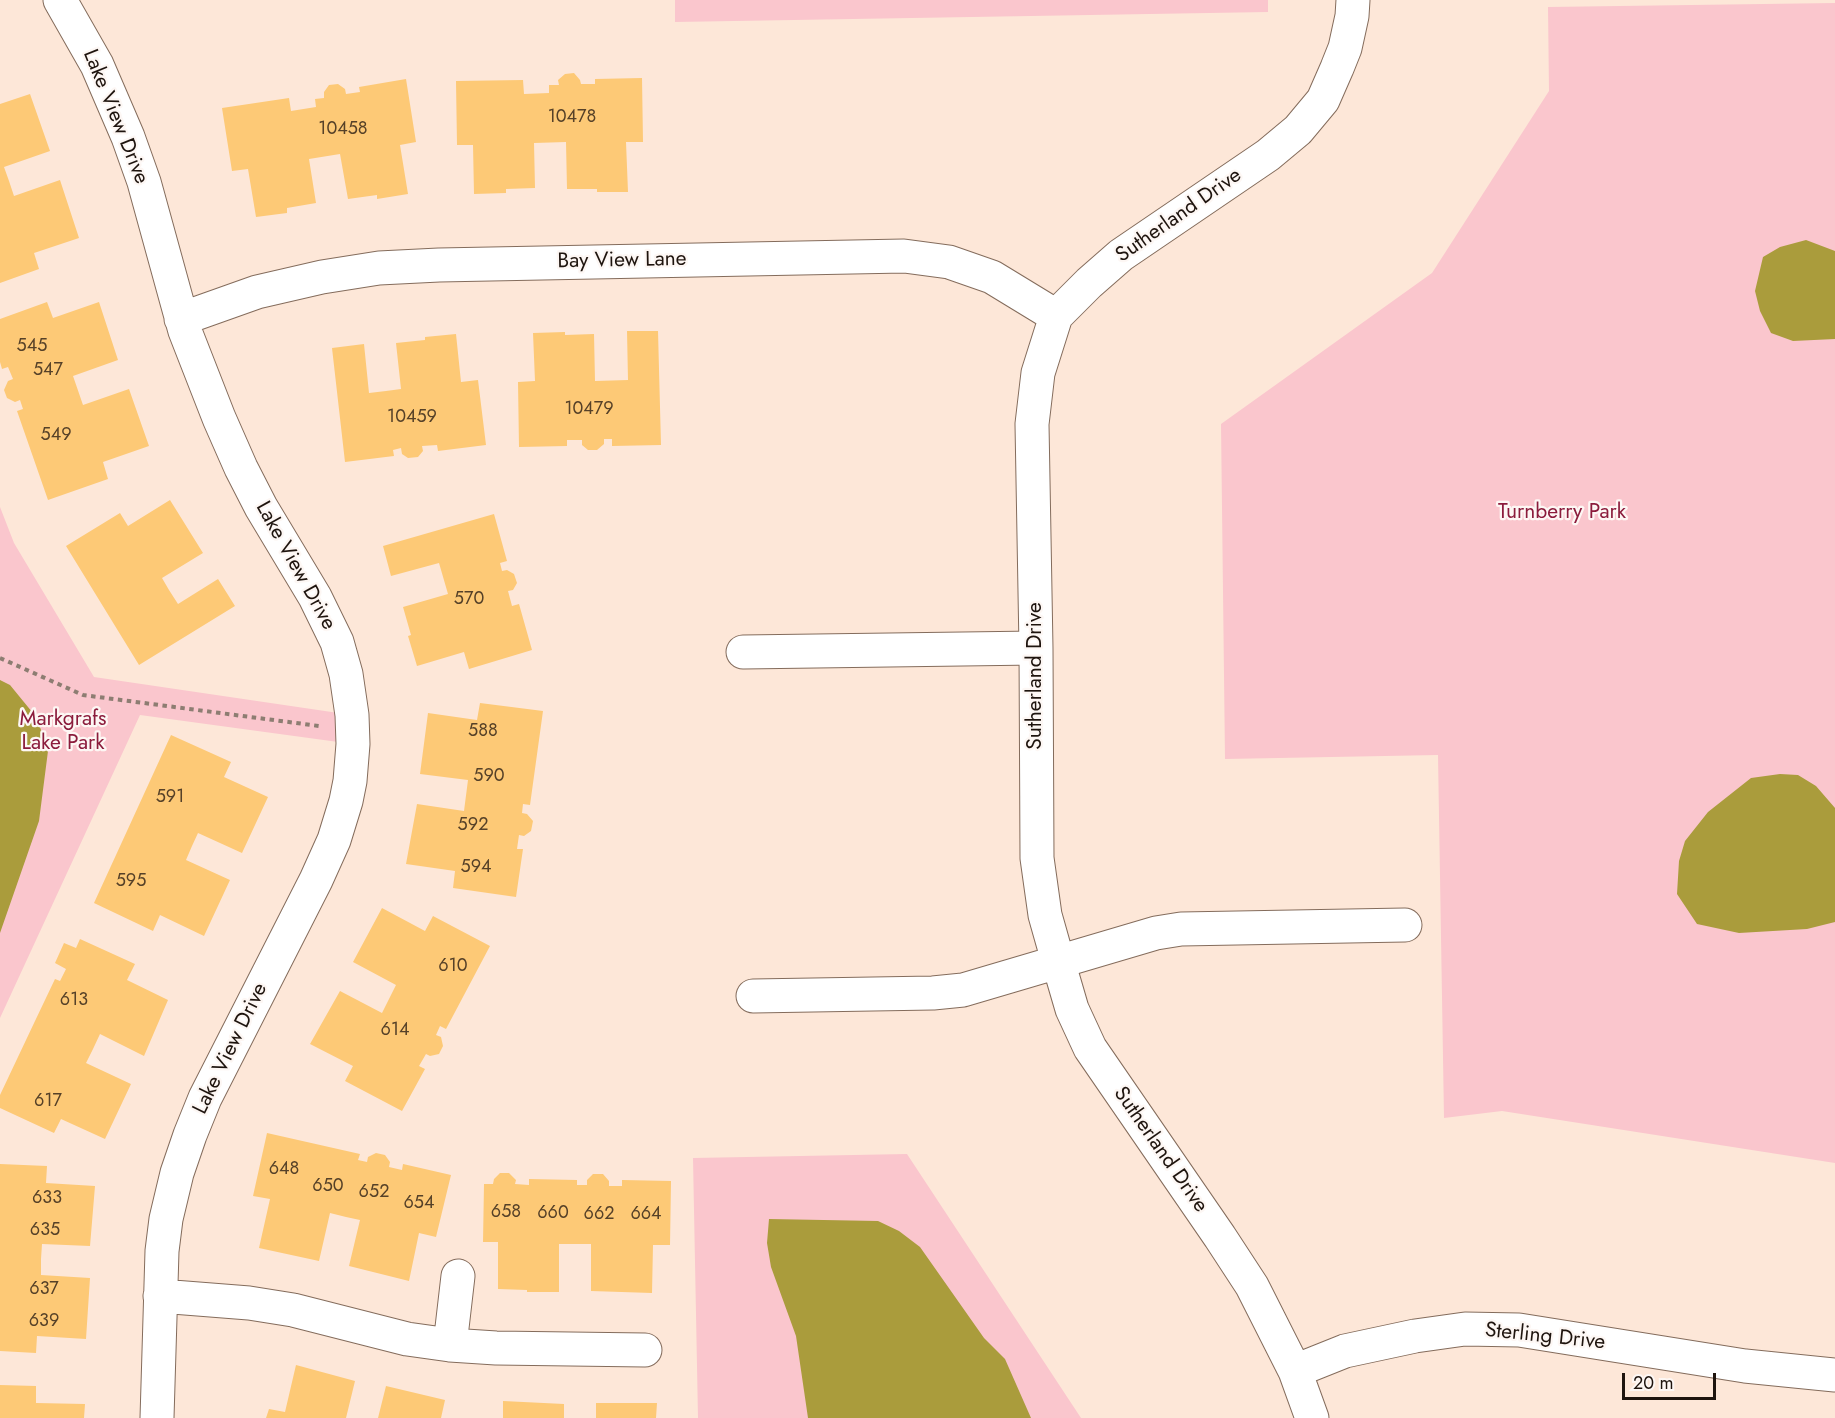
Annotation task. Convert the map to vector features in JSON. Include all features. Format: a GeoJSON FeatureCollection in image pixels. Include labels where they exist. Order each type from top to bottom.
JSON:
{"type":"FeatureCollection","features":[{"type":"Feature","properties":{"kind":"street","name":"Lake View Drive"},"geometry":{"type":"LineString","coordinates":[[60,0],[97,65],[128,137],[144,182],[181,319],[203,380],[241,468],[330,626],[346,674],[353,730],[350,781],[334,840],[209,1090],[190,1135],[166,1219],[162,1251],[157,1418]]}},
{"type":"Feature","properties":{"kind":"street","name":"Sutherland Drive"},"geometry":{"type":"LineString","coordinates":[[1312,1418],[1294,1371],[1252,1286],[1221,1237],[1090,1048],[1072,1010],[1045,915],[1037,858],[1032,424],[1038,373],[1056,316],[1121,255],[1268,155],[1298,130],[1323,100],[1337,69],[1345,48],[1353,0]]}},
{"type":"Feature","properties":{"kind":"street","name":"Bay View Lane"},"geometry":{"type":"LineString","coordinates":[[181,319],[257,292],[332,275],[379,268],[904,256],[949,262],[992,276],[1056,316]]}},
{"type":"Feature","properties":{"kind":"street"},"geometry":{"type":"LineString","coordinates":[[743,652],[1036,648]]}},
{"type":"Feature","properties":{"kind":"street"},"geometry":{"type":"LineString","coordinates":[[753,996],[933,993],[963,990],[1156,933],[1182,929],[1405,925]]}},
{"type":"Feature","properties":{"kind":"street"},"geometry":{"type":"LineString","coordinates":[[450,1345],[458,1276]]}},
{"type":"Feature","properties":{"kind":"street"},"geometry":{"type":"LineString","coordinates":[[160,1296],[243,1302],[293,1310],[407,1339],[450,1345],[496,1348],[645,1350]]}},
{"type":"Feature","properties":{"kind":"street","name":"Sterling Drive"},"geometry":{"type":"LineString","coordinates":[[1294,1371],[1345,1351],[1415,1336],[1465,1329],[1486,1329],[1519,1330],[1745,1366],[1835,1375]]}},
{"type":"Feature","properties":{"kind":"path"},"geometry":{"type":"LineString","coordinates":[[0,658],[83,695],[353,730]]}},
{"type":"Feature","properties":{"kind":"green space"},"geometry":{"type":"Polygon","coordinates":[[[675,0],[1268,0],[1268,12],[675,22],[675,0]]]}},
{"type":"Feature","properties":{"kind":"green space","name":"Turnberry Park"},"geometry":{"type":"Polygon","coordinates":[[[1835,3],[1835,1163],[1502,1111],[1444,1118],[1438,755],[1225,759],[1221,424],[1432,273],[1549,91],[1548,7],[1835,3]]]}},
{"type":"Feature","properties":{"kind":"green space","name":"Markgrafs Lake Park"},"geometry":{"type":"Polygon","coordinates":[[[0,507],[14,543],[94,677],[352,715],[353,744],[140,715],[0,1018],[0,507]]]}},
{"type":"Feature","properties":{"kind":"green space"},"geometry":{"type":"Polygon","coordinates":[[[907,1154],[1081,1418],[698,1418],[693,1158],[907,1154]]]}},
{"type":"Feature","properties":{"kind":"shaded area"},"geometry":{"type":"Polygon","coordinates":[[[1806,240],[1835,251],[1835,339],[1793,341],[1771,333],[1760,311],[1755,291],[1763,257],[1780,247],[1806,240]]]}},
{"type":"Feature","properties":{"kind":"shaded area"},"geometry":{"type":"Polygon","coordinates":[[[0,680],[10,685],[37,718],[48,751],[39,821],[0,933],[0,680]]]}},
{"type":"Feature","properties":{"kind":"shaded area"},"geometry":{"type":"Polygon","coordinates":[[[1780,774],[1798,775],[1816,786],[1835,808],[1835,922],[1807,929],[1739,933],[1697,924],[1677,894],[1679,861],[1685,841],[1708,812],[1751,778],[1780,774]]]}},
{"type":"Feature","properties":{"kind":"shaded area"},"geometry":{"type":"Polygon","coordinates":[[[769,1219],[878,1221],[899,1231],[920,1247],[984,1338],[1005,1359],[1031,1418],[808,1418],[796,1336],[771,1267],[767,1243],[769,1219]]]}},
{"type":"Feature","properties":{"kind":"building"},"geometry":{"type":"Polygon","coordinates":[[[574,73],[581,84],[595,84],[595,79],[642,78],[643,142],[626,142],[628,192],[567,189],[566,142],[534,143],[535,188],[506,189],[506,193],[474,194],[473,145],[457,145],[456,81],[523,80],[524,94],[549,93],[549,85],[559,85],[558,80],[565,74],[574,73]]]}},
{"type":"Feature","properties":{"kind":"building"},"geometry":{"type":"Polygon","coordinates":[[[406,79],[416,142],[400,145],[408,194],[377,199],[377,195],[348,199],[340,154],[309,159],[316,203],[287,208],[287,213],[256,217],[248,169],[232,171],[222,108],[289,98],[291,111],[316,107],[315,99],[324,98],[324,92],[329,85],[338,84],[345,89],[346,94],[360,92],[359,87],[406,79]]]}},
{"type":"Feature","properties":{"kind":"building"},"geometry":{"type":"Polygon","coordinates":[[[30,94],[50,151],[4,167],[14,196],[60,180],[79,238],[34,253],[39,269],[0,283],[0,104],[30,94]]]}},
{"type":"Feature","properties":{"kind":"building"},"geometry":{"type":"Polygon","coordinates":[[[47,302],[53,318],[99,302],[118,360],[73,376],[83,405],[129,389],[149,446],[103,462],[108,479],[48,500],[17,411],[23,409],[20,400],[15,402],[7,398],[4,390],[8,381],[13,379],[8,367],[2,369],[0,362],[0,319],[47,302]]]}},
{"type":"Feature","properties":{"kind":"building"},"geometry":{"type":"Polygon","coordinates":[[[627,331],[658,331],[661,445],[612,446],[612,439],[604,439],[604,444],[597,450],[588,450],[582,445],[582,440],[567,440],[567,446],[519,447],[518,382],[535,381],[533,333],[594,334],[595,381],[628,380],[627,331]]]}},
{"type":"Feature","properties":{"kind":"building"},"geometry":{"type":"Polygon","coordinates":[[[456,334],[461,382],[478,380],[486,445],[438,451],[437,445],[422,446],[423,451],[418,457],[408,458],[402,454],[401,448],[393,450],[394,456],[345,462],[332,348],[364,344],[369,393],[401,389],[396,343],[456,334]]]}},
{"type":"Feature","properties":{"kind":"building"},"geometry":{"type":"Polygon","coordinates":[[[170,500],[203,553],[162,578],[169,590],[178,604],[218,579],[235,606],[139,665],[66,546],[120,513],[128,526],[170,500]]]}},
{"type":"Feature","properties":{"kind":"building"},"geometry":{"type":"Polygon","coordinates":[[[494,514],[507,561],[500,563],[502,571],[507,570],[514,574],[517,583],[513,590],[508,591],[512,606],[519,604],[532,650],[469,669],[464,652],[417,666],[408,636],[411,635],[403,607],[448,594],[439,563],[391,576],[383,546],[494,514]]]}},
{"type":"Feature","properties":{"kind":"building"},"geometry":{"type":"Polygon","coordinates":[[[480,703],[543,711],[530,805],[523,804],[522,813],[527,814],[533,821],[531,831],[524,836],[519,835],[517,849],[523,849],[516,897],[453,888],[455,871],[406,864],[417,804],[464,811],[468,780],[420,774],[428,713],[477,720],[480,703]]]}},
{"type":"Feature","properties":{"kind":"building"},"geometry":{"type":"Polygon","coordinates":[[[171,735],[231,762],[224,777],[268,797],[242,853],[198,833],[192,846],[186,860],[230,880],[204,936],[160,915],[153,931],[94,903],[171,735]]]}},
{"type":"Feature","properties":{"kind":"building"},"geometry":{"type":"Polygon","coordinates":[[[382,908],[425,931],[433,916],[490,946],[446,1029],[440,1026],[436,1035],[441,1037],[443,1046],[439,1054],[430,1056],[426,1054],[419,1066],[425,1069],[402,1111],[345,1081],[353,1066],[310,1044],[340,991],[382,1013],[396,985],[353,962],[382,908]]]}},
{"type":"Feature","properties":{"kind":"building"},"geometry":{"type":"Polygon","coordinates":[[[80,939],[135,964],[127,980],[168,1000],[144,1056],[100,1034],[86,1063],[131,1084],[105,1139],[61,1119],[54,1133],[0,1108],[0,1095],[35,1021],[55,979],[60,981],[66,969],[55,963],[64,943],[76,948],[80,939]]]}},
{"type":"Feature","properties":{"kind":"building"},"geometry":{"type":"Polygon","coordinates":[[[267,1133],[360,1154],[358,1160],[367,1162],[368,1157],[376,1153],[385,1155],[390,1162],[389,1167],[402,1170],[403,1164],[451,1175],[436,1237],[419,1233],[409,1281],[349,1266],[360,1220],[330,1213],[319,1261],[259,1248],[270,1199],[253,1196],[267,1133]]]}},
{"type":"Feature","properties":{"kind":"building"},"geometry":{"type":"Polygon","coordinates":[[[0,1164],[47,1166],[46,1183],[95,1186],[90,1246],[42,1244],[41,1259],[41,1275],[90,1278],[86,1339],[37,1336],[36,1353],[0,1351],[0,1164]]]}},
{"type":"Feature","properties":{"kind":"building"},"geometry":{"type":"Polygon","coordinates":[[[500,1173],[509,1173],[516,1180],[515,1184],[529,1185],[529,1179],[577,1180],[577,1185],[587,1185],[587,1180],[593,1174],[603,1174],[609,1181],[609,1186],[622,1186],[622,1180],[671,1181],[670,1245],[653,1245],[652,1293],[591,1291],[591,1244],[559,1244],[559,1292],[498,1289],[498,1242],[483,1242],[484,1184],[493,1184],[494,1179],[500,1173]]]}},
{"type":"Feature","properties":{"kind":"building"},"geometry":{"type":"Polygon","coordinates":[[[296,1365],[355,1381],[346,1418],[266,1418],[269,1409],[285,1412],[296,1365]]]}},
{"type":"Feature","properties":{"kind":"building"},"geometry":{"type":"Polygon","coordinates":[[[0,1385],[36,1386],[36,1403],[85,1404],[84,1418],[0,1418],[0,1385]]]}},
{"type":"Feature","properties":{"kind":"building"},"geometry":{"type":"Polygon","coordinates":[[[386,1386],[445,1400],[441,1418],[378,1418],[386,1386]]]}},
{"type":"Feature","properties":{"kind":"building"},"geometry":{"type":"Polygon","coordinates":[[[503,1401],[564,1404],[564,1418],[503,1418],[503,1401]]]}},
{"type":"Feature","properties":{"kind":"building"},"geometry":{"type":"Polygon","coordinates":[[[596,1403],[657,1403],[656,1418],[596,1418],[596,1403]]]}}]}
